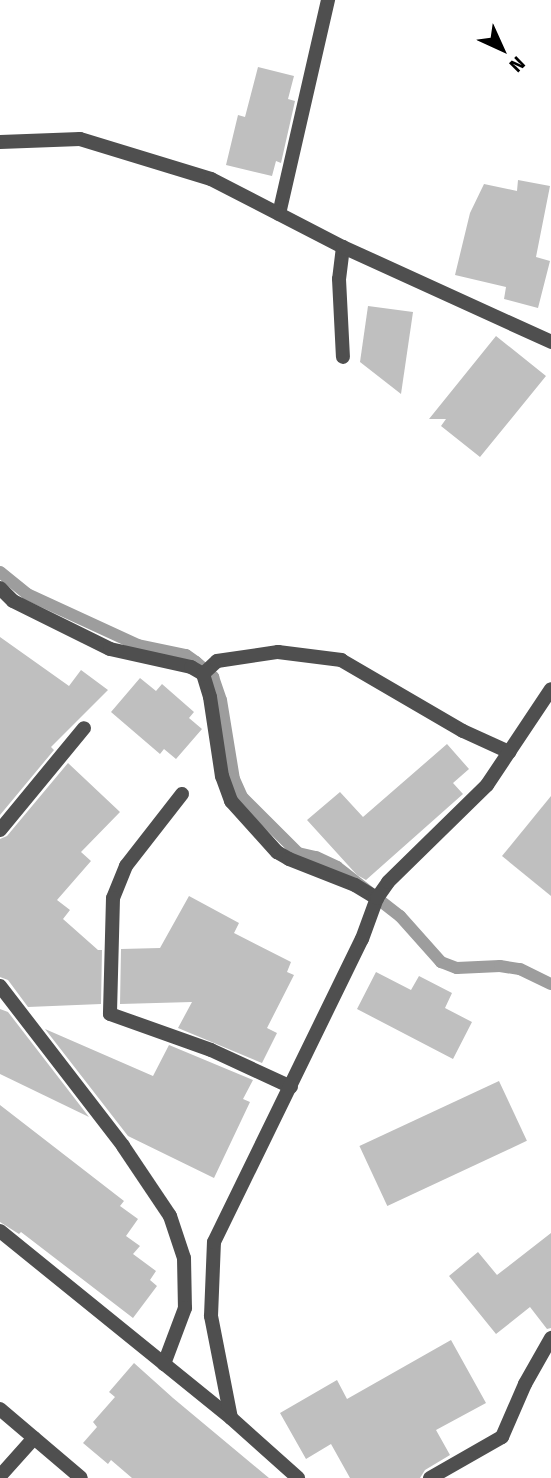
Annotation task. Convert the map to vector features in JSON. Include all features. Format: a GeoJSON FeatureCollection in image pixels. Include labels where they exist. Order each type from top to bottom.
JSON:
{"type":"FeatureCollection","features":[{"type":"Feature","properties":{"kind":"street"},"geometry":{"type":"LineString","coordinates":[[279,214],[328,0]]}},
{"type":"Feature","properties":{"kind":"street"},"geometry":{"type":"LineString","coordinates":[[0,142],[80,139],[211,179],[343,247],[551,342]]}},
{"type":"Feature","properties":{"kind":"street"},"geometry":{"type":"LineString","coordinates":[[343,247],[339,279],[343,357]]}},
{"type":"Feature","properties":{"kind":"street"},"geometry":{"type":"LineString","coordinates":[[0,588],[13,601],[110,649],[191,667],[203,674],[211,697],[226,792],[231,801],[283,856],[337,877],[377,898]]}},
{"type":"Feature","properties":{"kind":"street"},"geometry":{"type":"LineString","coordinates":[[203,674],[217,661],[278,652],[341,660],[463,731],[509,752]]}},
{"type":"Feature","properties":{"kind":"street"},"geometry":{"type":"LineString","coordinates":[[231,1418],[211,1316],[214,1242],[362,939],[377,898],[388,882],[487,785],[551,690]]}},
{"type":"Feature","properties":{"kind":"street"},"geometry":{"type":"LineString","coordinates":[[0,830],[85,728]]}},
{"type":"Feature","properties":{"kind":"street"},"geometry":{"type":"LineString","coordinates":[[182,794],[127,866],[113,898],[110,1014],[211,1050],[291,1087]]}},
{"type":"Feature","properties":{"kind":"street"},"geometry":{"type":"LineString","coordinates":[[0,986],[123,1146],[170,1216],[184,1258],[185,1308],[164,1364]]}},
{"type":"Feature","properties":{"kind":"street"},"geometry":{"type":"LineString","coordinates":[[0,1231],[231,1418],[298,1478]]}},
{"type":"Feature","properties":{"kind":"street"},"geometry":{"type":"LineString","coordinates":[[430,1478],[502,1437],[525,1384],[551,1338]]}},
{"type":"Feature","properties":{"kind":"street"},"geometry":{"type":"LineString","coordinates":[[0,1409],[81,1478]]}},
{"type":"Feature","properties":{"kind":"street"},"geometry":{"type":"LineString","coordinates":[[0,1476],[34,1437]]}},
{"type":"Feature","properties":{"kind":"building"},"geometry":{"type":"Polygon","coordinates":[[[258,67],[294,76],[288,99],[295,101],[281,163],[276,161],[272,176],[226,165],[238,115],[245,117],[258,67]]]}},
{"type":"Feature","properties":{"kind":"building"},"geometry":{"type":"Polygon","coordinates":[[[518,180],[550,186],[536,257],[550,261],[538,308],[504,299],[506,287],[455,275],[470,213],[484,184],[517,191],[518,180]]]}},
{"type":"Feature","properties":{"kind":"building"},"geometry":{"type":"Polygon","coordinates":[[[368,306],[413,312],[401,394],[360,362],[368,306]]]}},
{"type":"Feature","properties":{"kind":"building"},"geometry":{"type":"Polygon","coordinates":[[[496,336],[546,376],[480,457],[441,426],[446,419],[429,419],[496,336]]]}},
{"type":"Feature","properties":{"kind":"building"},"geometry":{"type":"Polygon","coordinates":[[[0,637],[69,686],[81,670],[108,690],[51,747],[54,750],[0,815],[0,637]]]}},
{"type":"Feature","properties":{"kind":"building"},"geometry":{"type":"Polygon","coordinates":[[[140,678],[156,691],[162,684],[194,712],[189,718],[202,729],[176,759],[164,749],[160,754],[111,712],[140,678]]]}},
{"type":"Feature","properties":{"kind":"building"},"geometry":{"type":"Polygon","coordinates":[[[447,744],[469,769],[453,783],[463,794],[366,880],[357,875],[307,820],[340,792],[363,817],[447,744]]]}},
{"type":"Feature","properties":{"kind":"building"},"geometry":{"type":"Polygon","coordinates":[[[68,763],[120,812],[81,852],[91,861],[57,900],[70,910],[63,919],[98,950],[102,950],[101,1004],[28,1007],[8,980],[0,977],[0,839],[7,836],[68,763]]]}},
{"type":"Feature","properties":{"kind":"building"},"geometry":{"type":"Polygon","coordinates":[[[551,796],[551,896],[502,856],[551,796]]]}},
{"type":"Feature","properties":{"kind":"building"},"geometry":{"type":"Polygon","coordinates":[[[189,896],[239,923],[234,933],[291,962],[287,972],[294,975],[267,1028],[277,1033],[262,1063],[178,1028],[192,1002],[120,1004],[121,949],[160,948],[189,896]]]}},
{"type":"Feature","properties":{"kind":"building"},"geometry":{"type":"Polygon","coordinates":[[[376,972],[411,990],[419,976],[452,993],[445,1008],[472,1022],[453,1059],[357,1009],[376,972]]]}},
{"type":"Feature","properties":{"kind":"building"},"geometry":{"type":"Polygon","coordinates":[[[0,1009],[8,1012],[89,1117],[0,1074],[0,1009]]]}},
{"type":"Feature","properties":{"kind":"building"},"geometry":{"type":"Polygon","coordinates":[[[45,1029],[153,1076],[169,1045],[253,1080],[243,1099],[250,1102],[214,1178],[128,1136],[45,1029]]]}},
{"type":"Feature","properties":{"kind":"building"},"geometry":{"type":"Polygon","coordinates":[[[499,1081],[527,1141],[387,1206],[359,1146],[499,1081]]]}},
{"type":"Feature","properties":{"kind":"building"},"geometry":{"type":"Polygon","coordinates":[[[0,1105],[124,1201],[120,1206],[138,1219],[126,1236],[140,1246],[133,1254],[156,1271],[150,1280],[157,1286],[133,1318],[21,1232],[19,1234],[0,1222],[0,1105]]]}},
{"type":"Feature","properties":{"kind":"building"},"geometry":{"type":"Polygon","coordinates":[[[551,1233],[551,1328],[547,1329],[530,1307],[496,1334],[449,1276],[478,1252],[497,1275],[551,1233]]]}},
{"type":"Feature","properties":{"kind":"building"},"geometry":{"type":"Polygon","coordinates":[[[451,1340],[486,1403],[436,1430],[450,1455],[425,1470],[420,1478],[350,1478],[331,1444],[306,1459],[280,1413],[337,1380],[347,1399],[451,1340]]]}},
{"type":"Feature","properties":{"kind":"building"},"geometry":{"type":"Polygon","coordinates":[[[134,1363],[269,1478],[132,1478],[111,1460],[108,1464],[83,1443],[97,1427],[93,1422],[115,1397],[109,1392],[134,1363]]]}},
{"type":"Feature","properties":{"kind":"waterway"},"geometry":{"type":"LineString","coordinates":[[0,572],[27,594],[138,645],[186,655],[213,677],[221,700],[234,779],[242,797],[298,853],[316,857],[337,867],[400,916],[441,962],[457,968],[500,966],[520,969],[551,984]]}}]}
